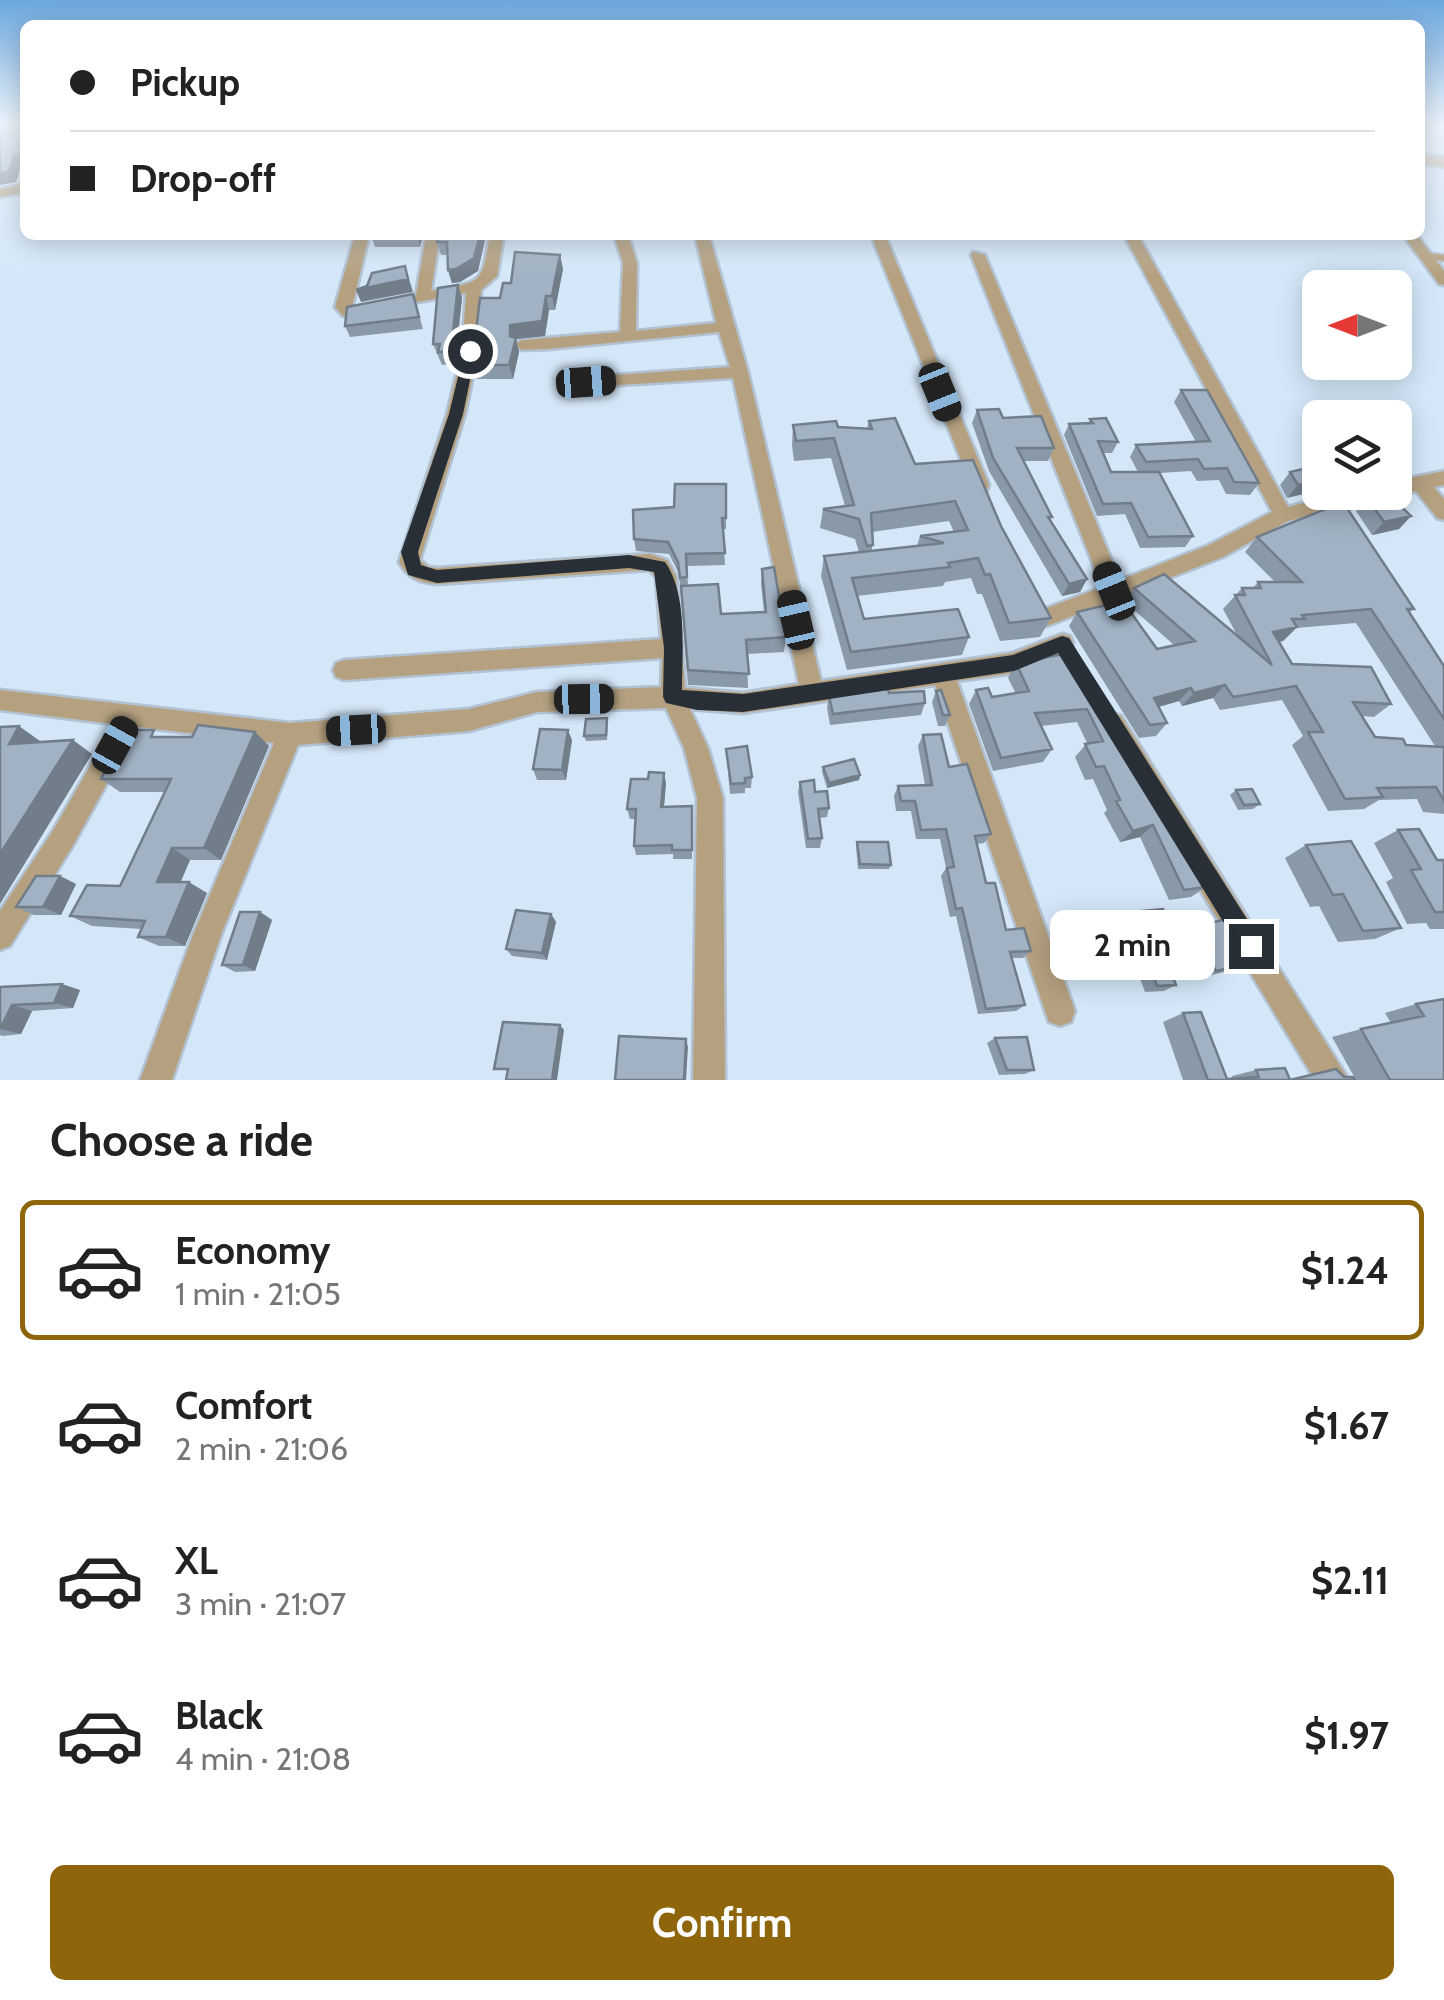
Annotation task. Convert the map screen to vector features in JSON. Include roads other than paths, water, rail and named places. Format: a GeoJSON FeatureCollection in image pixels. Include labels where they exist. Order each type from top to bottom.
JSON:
{"type":"FeatureCollection","features":[{"type":"Feature","properties":{"kind":"street"},"geometry":{"type":"LineString","coordinates":[[361,240],[344,311],[364,313],[474,288],[490,276],[496,240]]}},
{"type":"Feature","properties":{"kind":"street"},"geometry":{"type":"LineString","coordinates":[[423,298],[432,240]]}},
{"type":"Feature","properties":{"kind":"street"},"geometry":{"type":"LineString","coordinates":[[623,240],[630,263],[628,334]]}},
{"type":"Feature","properties":{"kind":"street"},"geometry":{"type":"LineString","coordinates":[[703,240],[724,327],[740,372],[812,691]]}},
{"type":"Feature","properties":{"kind":"street"},"geometry":{"type":"LineString","coordinates":[[880,240],[986,500]]}},
{"type":"Feature","properties":{"kind":"street"},"geometry":{"type":"LineString","coordinates":[[1134,240],[1283,516]]}},
{"type":"Feature","properties":{"kind":"street"},"geometry":{"type":"LineString","coordinates":[[1414,240],[1444,281]]}},
{"type":"Feature","properties":{"kind":"street"},"geometry":{"type":"LineString","coordinates":[[978,254],[1114,591]]}},
{"type":"Feature","properties":{"kind":"street"},"geometry":{"type":"LineString","coordinates":[[474,288],[464,379],[409,562],[422,575],[437,576],[650,562],[660,566],[666,576],[674,648],[672,697],[696,748],[710,798],[709,1080]]}},
{"type":"Feature","properties":{"kind":"street"},"geometry":{"type":"LineString","coordinates":[[522,344],[586,344],[628,334],[724,327]]}},
{"type":"Feature","properties":{"kind":"street"},"geometry":{"type":"LineString","coordinates":[[586,382],[740,372]]}},
{"type":"Feature","properties":{"kind":"street"},"geometry":{"type":"LineString","coordinates":[[1412,485],[1444,478]]}},
{"type":"Feature","properties":{"kind":"street"},"geometry":{"type":"LineString","coordinates":[[1420,483],[1444,513]]}},
{"type":"Feature","properties":{"kind":"street"},"geometry":{"type":"LineString","coordinates":[[0,700],[290,734],[470,720],[537,702],[672,697],[723,704],[943,674],[1068,652],[1043,610],[1114,591],[1216,551],[1283,516],[1340,510]]}},
{"type":"Feature","properties":{"kind":"street"},"geometry":{"type":"LineString","coordinates":[[344,670],[674,648]]}},
{"type":"Feature","properties":{"kind":"street"},"geometry":{"type":"LineString","coordinates":[[943,674],[1060,1010]]}},
{"type":"Feature","properties":{"kind":"street"},"geometry":{"type":"LineString","coordinates":[[1104,711],[1333,1080]]}},
{"type":"Feature","properties":{"kind":"street"},"geometry":{"type":"LineString","coordinates":[[0,936],[63,838],[133,714]]}},
{"type":"Feature","properties":{"kind":"street"},"geometry":{"type":"LineString","coordinates":[[156,1080],[207,934],[290,734]]}},
{"type":"Feature","properties":{"kind":"lane"},"geometry":{"type":"LineString","coordinates":[[1426,256],[1444,258]]}}]}
